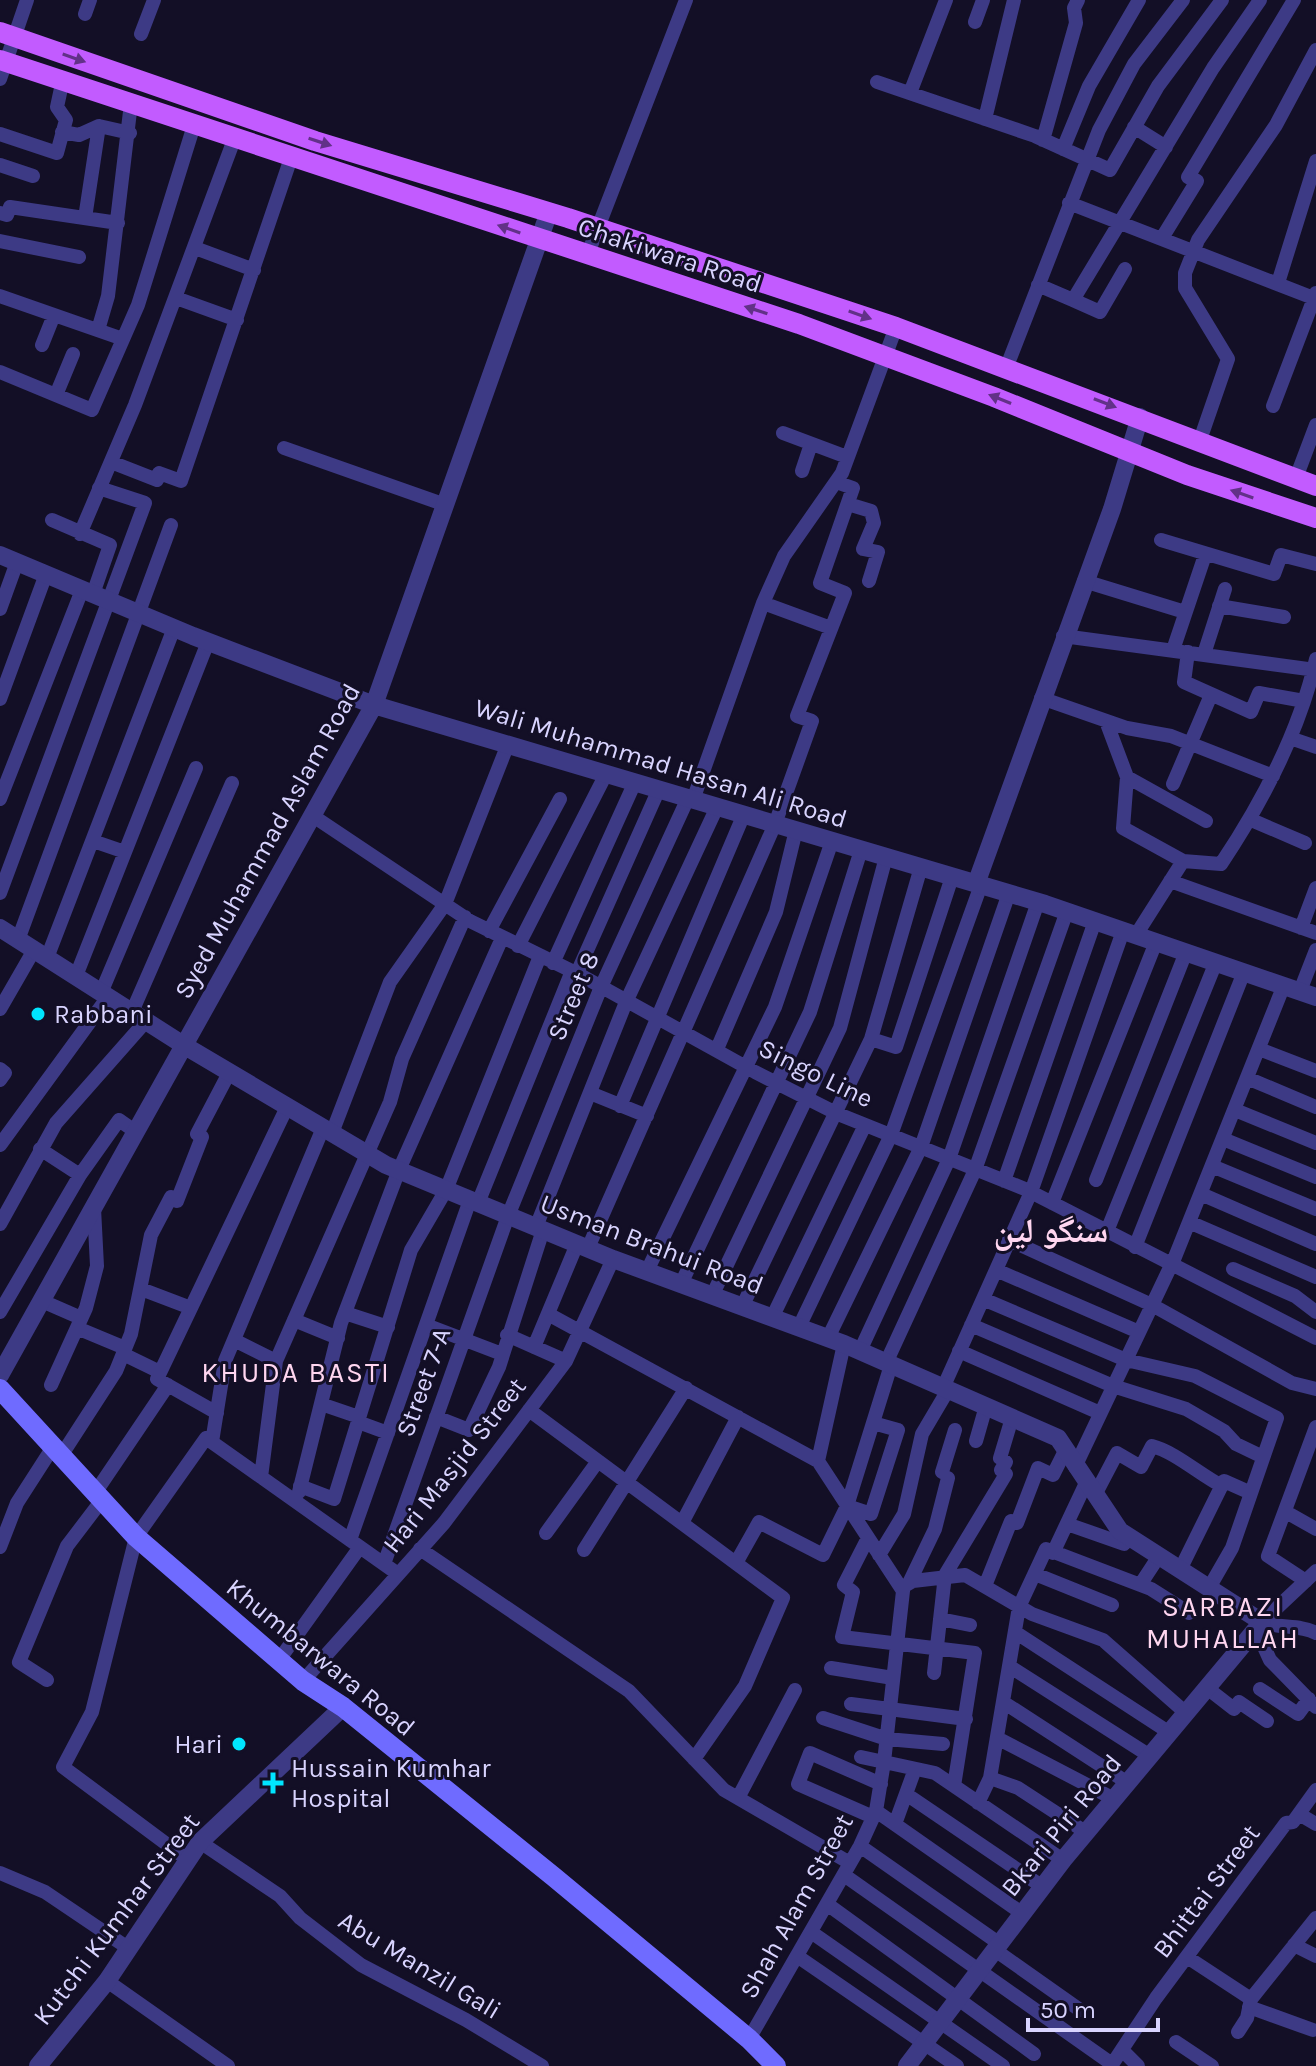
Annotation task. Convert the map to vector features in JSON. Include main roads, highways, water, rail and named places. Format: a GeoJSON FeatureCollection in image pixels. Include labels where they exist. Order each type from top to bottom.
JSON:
{"type":"FeatureCollection","features":[{"type":"Feature","properties":{"kind":"main road","name":"Chakiwara Road"},"geometry":{"type":"LineString","coordinates":[[7,34],[315,141],[549,212],[896,327],[1007,366],[1316,486]]}},
{"type":"Feature","properties":{"kind":"main road","name":"Chakiwara Road"},"geometry":{"type":"LineString","coordinates":[[2,67],[63,79],[195,122],[886,356],[1129,451],[1316,518]]}},
{"type":"Feature","properties":{"kind":"main road","name":"Khumbarwara Road"},"geometry":{"type":"LineString","coordinates":[[0,1389],[136,1537],[303,1681],[343,1707],[749,2039],[776,2066]]}},
{"type":"Feature","properties":{"kind":"place","name":"Rabbani"},"geometry":{"type":"Point","coordinates":[38,1014]}},
{"type":"Feature","properties":{"kind":"place","name":"Hari"},"geometry":{"type":"Point","coordinates":[239,1744]}},
{"type":"Feature","properties":{"kind":"place","name":"Hussain Kumhar Hospital"},"geometry":{"type":"Point","coordinates":[273,1783]}},
{"type":"Feature","properties":{"kind":"district","name":"سنگو لین"},"geometry":{"type":"Point","coordinates":[1051,1230]}},
{"type":"Feature","properties":{"kind":"district","name":"KHUDA BASTI"},"geometry":{"type":"Point","coordinates":[296,1372]}},
{"type":"Feature","properties":{"kind":"district","name":"SARBAZI MUHALLAH"},"geometry":{"type":"Point","coordinates":[1223,1622]}}]}
